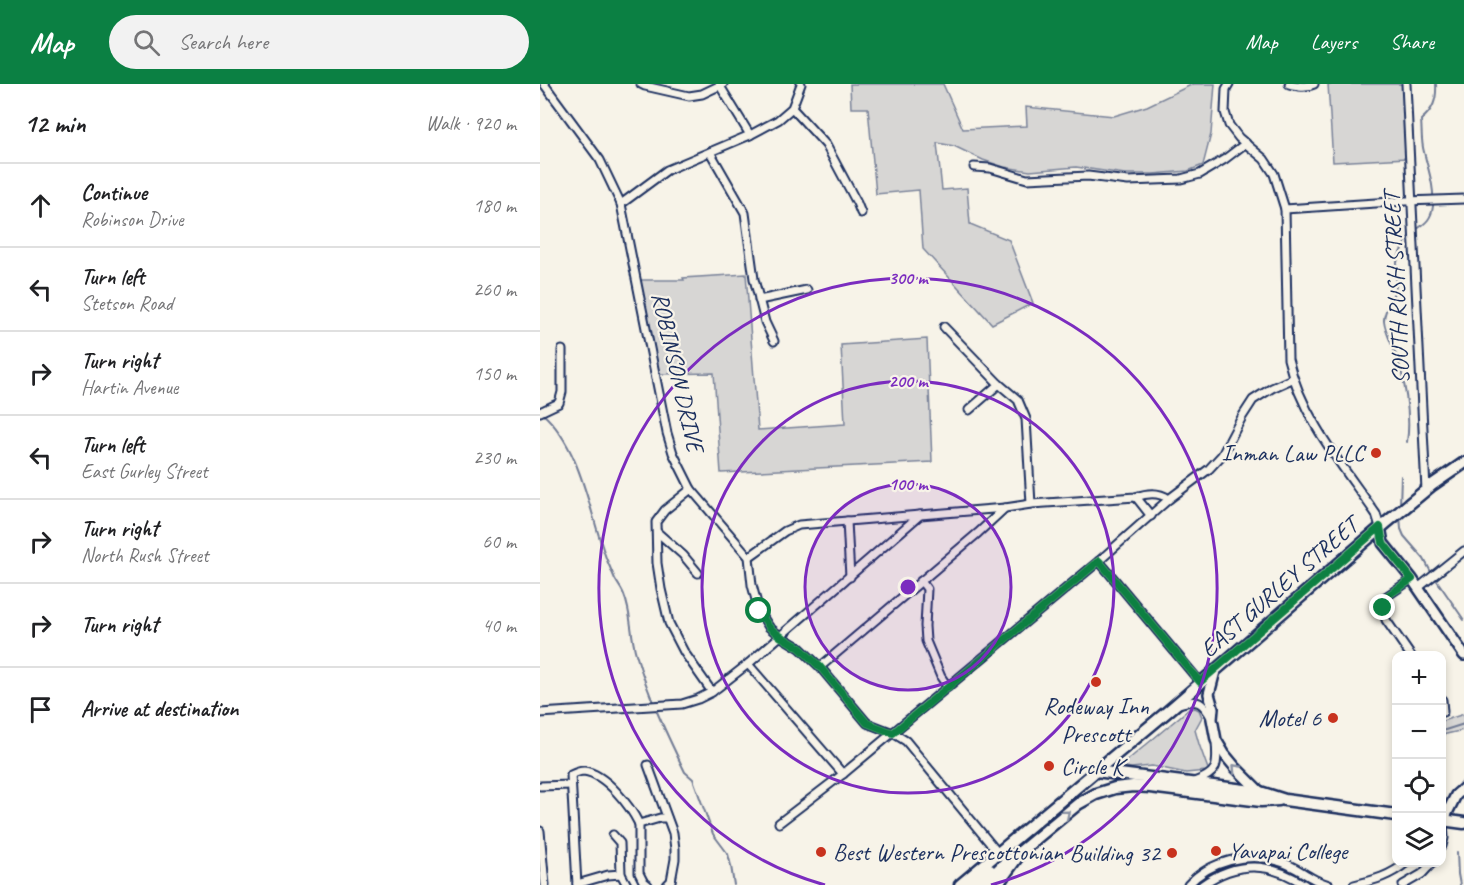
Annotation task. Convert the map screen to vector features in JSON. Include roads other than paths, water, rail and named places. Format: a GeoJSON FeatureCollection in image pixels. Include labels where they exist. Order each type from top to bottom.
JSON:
{"type":"FeatureCollection","features":[{"type":"Feature","properties":{"kind":"main road","name":"EAST GURLEY STREET"},"geometry":{"type":"LineString","coordinates":[[960,885],[1167,712],[1380,527],[1464,463]]}},
{"type":"Feature","properties":{"kind":"main road"},"geometry":{"type":"LineString","coordinates":[[1096,771],[1260,792],[1285,800],[1392,814]]}},
{"type":"Feature","properties":{"kind":"main road"},"geometry":{"type":"LineString","coordinates":[[983,885],[1006,862],[1078,804],[1096,794],[1115,788],[1150,787],[1261,801],[1285,800]]}},
{"type":"Feature","properties":{"kind":"main road"},"geometry":{"type":"LineString","coordinates":[[1446,821],[1464,823]]}},
{"type":"Feature","properties":{"kind":"main road"},"geometry":{"type":"LineString","coordinates":[[972,885],[1004,857],[1019,835]]}},
{"type":"Feature","properties":{"kind":"main road"},"geometry":{"type":"LineString","coordinates":[[998,885],[1022,851]]}},
{"type":"Feature","properties":{"kind":"street","name":"ROBINSON DRIVE"},"geometry":{"type":"LineString","coordinates":[[544,84],[600,160],[621,204],[673,453],[691,489],[749,557]]}},
{"type":"Feature","properties":{"kind":"street"},"geometry":{"type":"LineString","coordinates":[[641,84],[667,87],[689,96],[702,94],[722,85],[750,135]]}},
{"type":"Feature","properties":{"kind":"street"},"geometry":{"type":"LineString","coordinates":[[621,204],[667,170],[750,135],[778,120],[792,108],[801,84]]}},
{"type":"Feature","properties":{"kind":"street"},"geometry":{"type":"LineString","coordinates":[[1229,84],[1226,89],[1225,111],[1229,125],[1239,138],[1264,159],[1274,174],[1285,209],[1288,359],[1292,379],[1309,415],[1376,514],[1383,543],[1412,579],[1464,655]]}},
{"type":"Feature","properties":{"kind":"street"},"geometry":{"type":"LineString","coordinates":[[1289,84],[1299,87],[1314,84]]}},
{"type":"Feature","properties":{"kind":"street","name":"SOUTH RUSH STREET"},"geometry":{"type":"LineString","coordinates":[[1406,84],[1426,490]]}},
{"type":"Feature","properties":{"kind":"street"},"geometry":{"type":"LineString","coordinates":[[792,108],[825,145],[861,213]]}},
{"type":"Feature","properties":{"kind":"street"},"geometry":{"type":"LineString","coordinates":[[974,167],[990,168],[1027,179],[1088,176],[1128,181],[1181,179],[1200,174],[1246,143]]}},
{"type":"Feature","properties":{"kind":"street"},"geometry":{"type":"LineString","coordinates":[[710,152],[745,213],[754,279],[765,322],[774,341]]}},
{"type":"Feature","properties":{"kind":"street"},"geometry":{"type":"LineString","coordinates":[[1285,209],[1464,199]]}},
{"type":"Feature","properties":{"kind":"street"},"geometry":{"type":"LineString","coordinates":[[759,300],[807,290]]}},
{"type":"Feature","properties":{"kind":"street"},"geometry":{"type":"LineString","coordinates":[[944,327],[999,384],[1018,400],[1026,419],[1031,504]]}},
{"type":"Feature","properties":{"kind":"street"},"geometry":{"type":"LineString","coordinates":[[540,412],[559,404],[562,392],[562,350]]}},
{"type":"Feature","properties":{"kind":"street"},"geometry":{"type":"LineString","coordinates":[[779,823],[893,733],[1099,561],[1169,499],[1209,469],[1222,455],[1253,400],[1292,379]]}},
{"type":"Feature","properties":{"kind":"street"},"geometry":{"type":"LineString","coordinates":[[969,410],[999,384]]}},
{"type":"Feature","properties":{"kind":"street"},"geometry":{"type":"LineString","coordinates":[[691,489],[665,510],[656,522],[657,563],[669,623],[684,652],[712,692]]}},
{"type":"Feature","properties":{"kind":"street"},"geometry":{"type":"LineString","coordinates":[[998,853],[906,741],[893,733],[867,723],[820,667],[800,648],[769,627],[759,611],[752,585],[749,557],[785,531],[799,525],[1144,495],[1161,494],[1169,499]]}},
{"type":"Feature","properties":{"kind":"street"},"geometry":{"type":"LineString","coordinates":[[1136,497],[1151,516]]}},
{"type":"Feature","properties":{"kind":"street"},"geometry":{"type":"LineString","coordinates":[[820,667],[978,534],[1005,508]]}},
{"type":"Feature","properties":{"kind":"street"},"geometry":{"type":"LineString","coordinates":[[540,713],[682,704],[712,692],[748,664],[920,516]]}},
{"type":"Feature","properties":{"kind":"street"},"geometry":{"type":"LineString","coordinates":[[847,521],[850,577]]}},
{"type":"Feature","properties":{"kind":"street"},"geometry":{"type":"LineString","coordinates":[[657,532],[683,555],[698,573]]}},
{"type":"Feature","properties":{"kind":"street"},"geometry":{"type":"LineString","coordinates":[[1418,588],[1461,554],[1464,565]]}},
{"type":"Feature","properties":{"kind":"street"},"geometry":{"type":"LineString","coordinates":[[1099,561],[1200,682]]}},
{"type":"Feature","properties":{"kind":"street"},"geometry":{"type":"LineString","coordinates":[[1408,651],[1386,620],[1383,608],[1384,598],[1412,579]]}},
{"type":"Feature","properties":{"kind":"street"},"geometry":{"type":"LineString","coordinates":[[921,581],[927,589],[926,641],[941,677],[948,687]]}},
{"type":"Feature","properties":{"kind":"street"},"geometry":{"type":"LineString","coordinates":[[748,664],[843,774]]}},
{"type":"Feature","properties":{"kind":"street"},"geometry":{"type":"LineString","coordinates":[[1191,783],[1208,777],[1213,771],[1217,758],[1212,719],[1213,708],[1209,694],[1215,671]]}},
{"type":"Feature","properties":{"kind":"street"},"geometry":{"type":"LineString","coordinates":[[1167,712],[1191,700],[1199,702],[1212,719]]}},
{"type":"Feature","properties":{"kind":"street"},"geometry":{"type":"LineString","coordinates":[[1216,740],[1234,767],[1260,792]]}},
{"type":"Feature","properties":{"kind":"street"},"geometry":{"type":"LineString","coordinates":[[648,765],[673,833],[675,849],[671,881],[667,885]]}},
{"type":"Feature","properties":{"kind":"street"},"geometry":{"type":"LineString","coordinates":[[621,874],[608,875],[577,885],[571,775],[585,771],[601,778],[617,792],[632,811],[639,824],[639,873],[648,885]]}},
{"type":"Feature","properties":{"kind":"street"},"geometry":{"type":"LineString","coordinates":[[540,786],[571,785]]}},
{"type":"Feature","properties":{"kind":"street"},"geometry":{"type":"LineString","coordinates":[[1446,814],[1456,795],[1464,788]]}},
{"type":"Feature","properties":{"kind":"street"},"geometry":{"type":"LineString","coordinates":[[639,824],[667,818]]}},
{"type":"Feature","properties":{"kind":"street"},"geometry":{"type":"LineString","coordinates":[[540,831],[545,885]]}},
{"type":"Feature","properties":{"kind":"street"},"geometry":{"type":"LineString","coordinates":[[613,835],[620,843],[621,874],[627,885]]}},
{"type":"Feature","properties":{"kind":"street"},"geometry":{"type":"LineString","coordinates":[[1188,885],[1214,866],[1234,859],[1254,858],[1278,861],[1314,880],[1329,885]]}},
{"type":"Feature","properties":{"kind":"street"},"geometry":{"type":"LineString","coordinates":[[1202,885],[1231,870],[1253,867],[1286,873],[1305,885]]}},
{"type":"Feature","properties":{"kind":"street"},"geometry":{"type":"LineString","coordinates":[[1354,885],[1381,878],[1401,867]]}},
{"type":"Feature","properties":{"kind":"street"},"geometry":{"type":"LineString","coordinates":[[1402,885],[1422,874],[1428,867]]}},
{"type":"Feature","properties":{"kind":"waterway"},"geometry":{"type":"LineString","coordinates":[[1407,442],[1408,409],[1404,386],[1384,318],[1396,287],[1396,266],[1400,253],[1411,234],[1426,222],[1432,213],[1433,192],[1423,148],[1421,120],[1433,104],[1436,84]]}},
{"type":"Feature","properties":{"kind":"waterway"},"geometry":{"type":"LineString","coordinates":[[542,413],[555,427],[575,461],[606,558],[627,602],[634,647],[646,684],[685,772],[693,779],[713,834],[728,854],[734,885]]}},
{"type":"Feature","properties":{"kind":"waterway"},"geometry":{"type":"LineString","coordinates":[[1400,506],[1401,476]]}},
{"type":"Feature","properties":{"kind":"waterway"},"geometry":{"type":"LineString","coordinates":[[1400,515],[1404,536],[1424,559],[1464,620]]}},
{"type":"Feature","properties":{"kind":"waterway"},"geometry":{"type":"LineString","coordinates":[[1446,730],[1464,724]]}},
{"type":"Feature","properties":{"kind":"waterway"},"geometry":{"type":"LineString","coordinates":[[1457,852],[1460,885]]}},
{"type":"Feature","properties":{"kind":"place","name":"Inman Law PLLC"},"geometry":{"type":"Point","coordinates":[1376,453]}},
{"type":"Feature","properties":{"kind":"place","name":"Rodeway Inn Prescott"},"geometry":{"type":"Point","coordinates":[1096,682]}},
{"type":"Feature","properties":{"kind":"place","name":"Motel 6"},"geometry":{"type":"Point","coordinates":[1333,718]}},
{"type":"Feature","properties":{"kind":"place","name":"Circle K"},"geometry":{"type":"Point","coordinates":[1049,766]}},
{"type":"Feature","properties":{"kind":"place","name":"Yavapai College"},"geometry":{"type":"Point","coordinates":[1216,851]}},
{"type":"Feature","properties":{"kind":"place","name":"Best Western Prescottonian"},"geometry":{"type":"Point","coordinates":[821,852]}},
{"type":"Feature","properties":{"kind":"place","name":"Building 32"},"geometry":{"type":"Point","coordinates":[1172,853]}}]}
